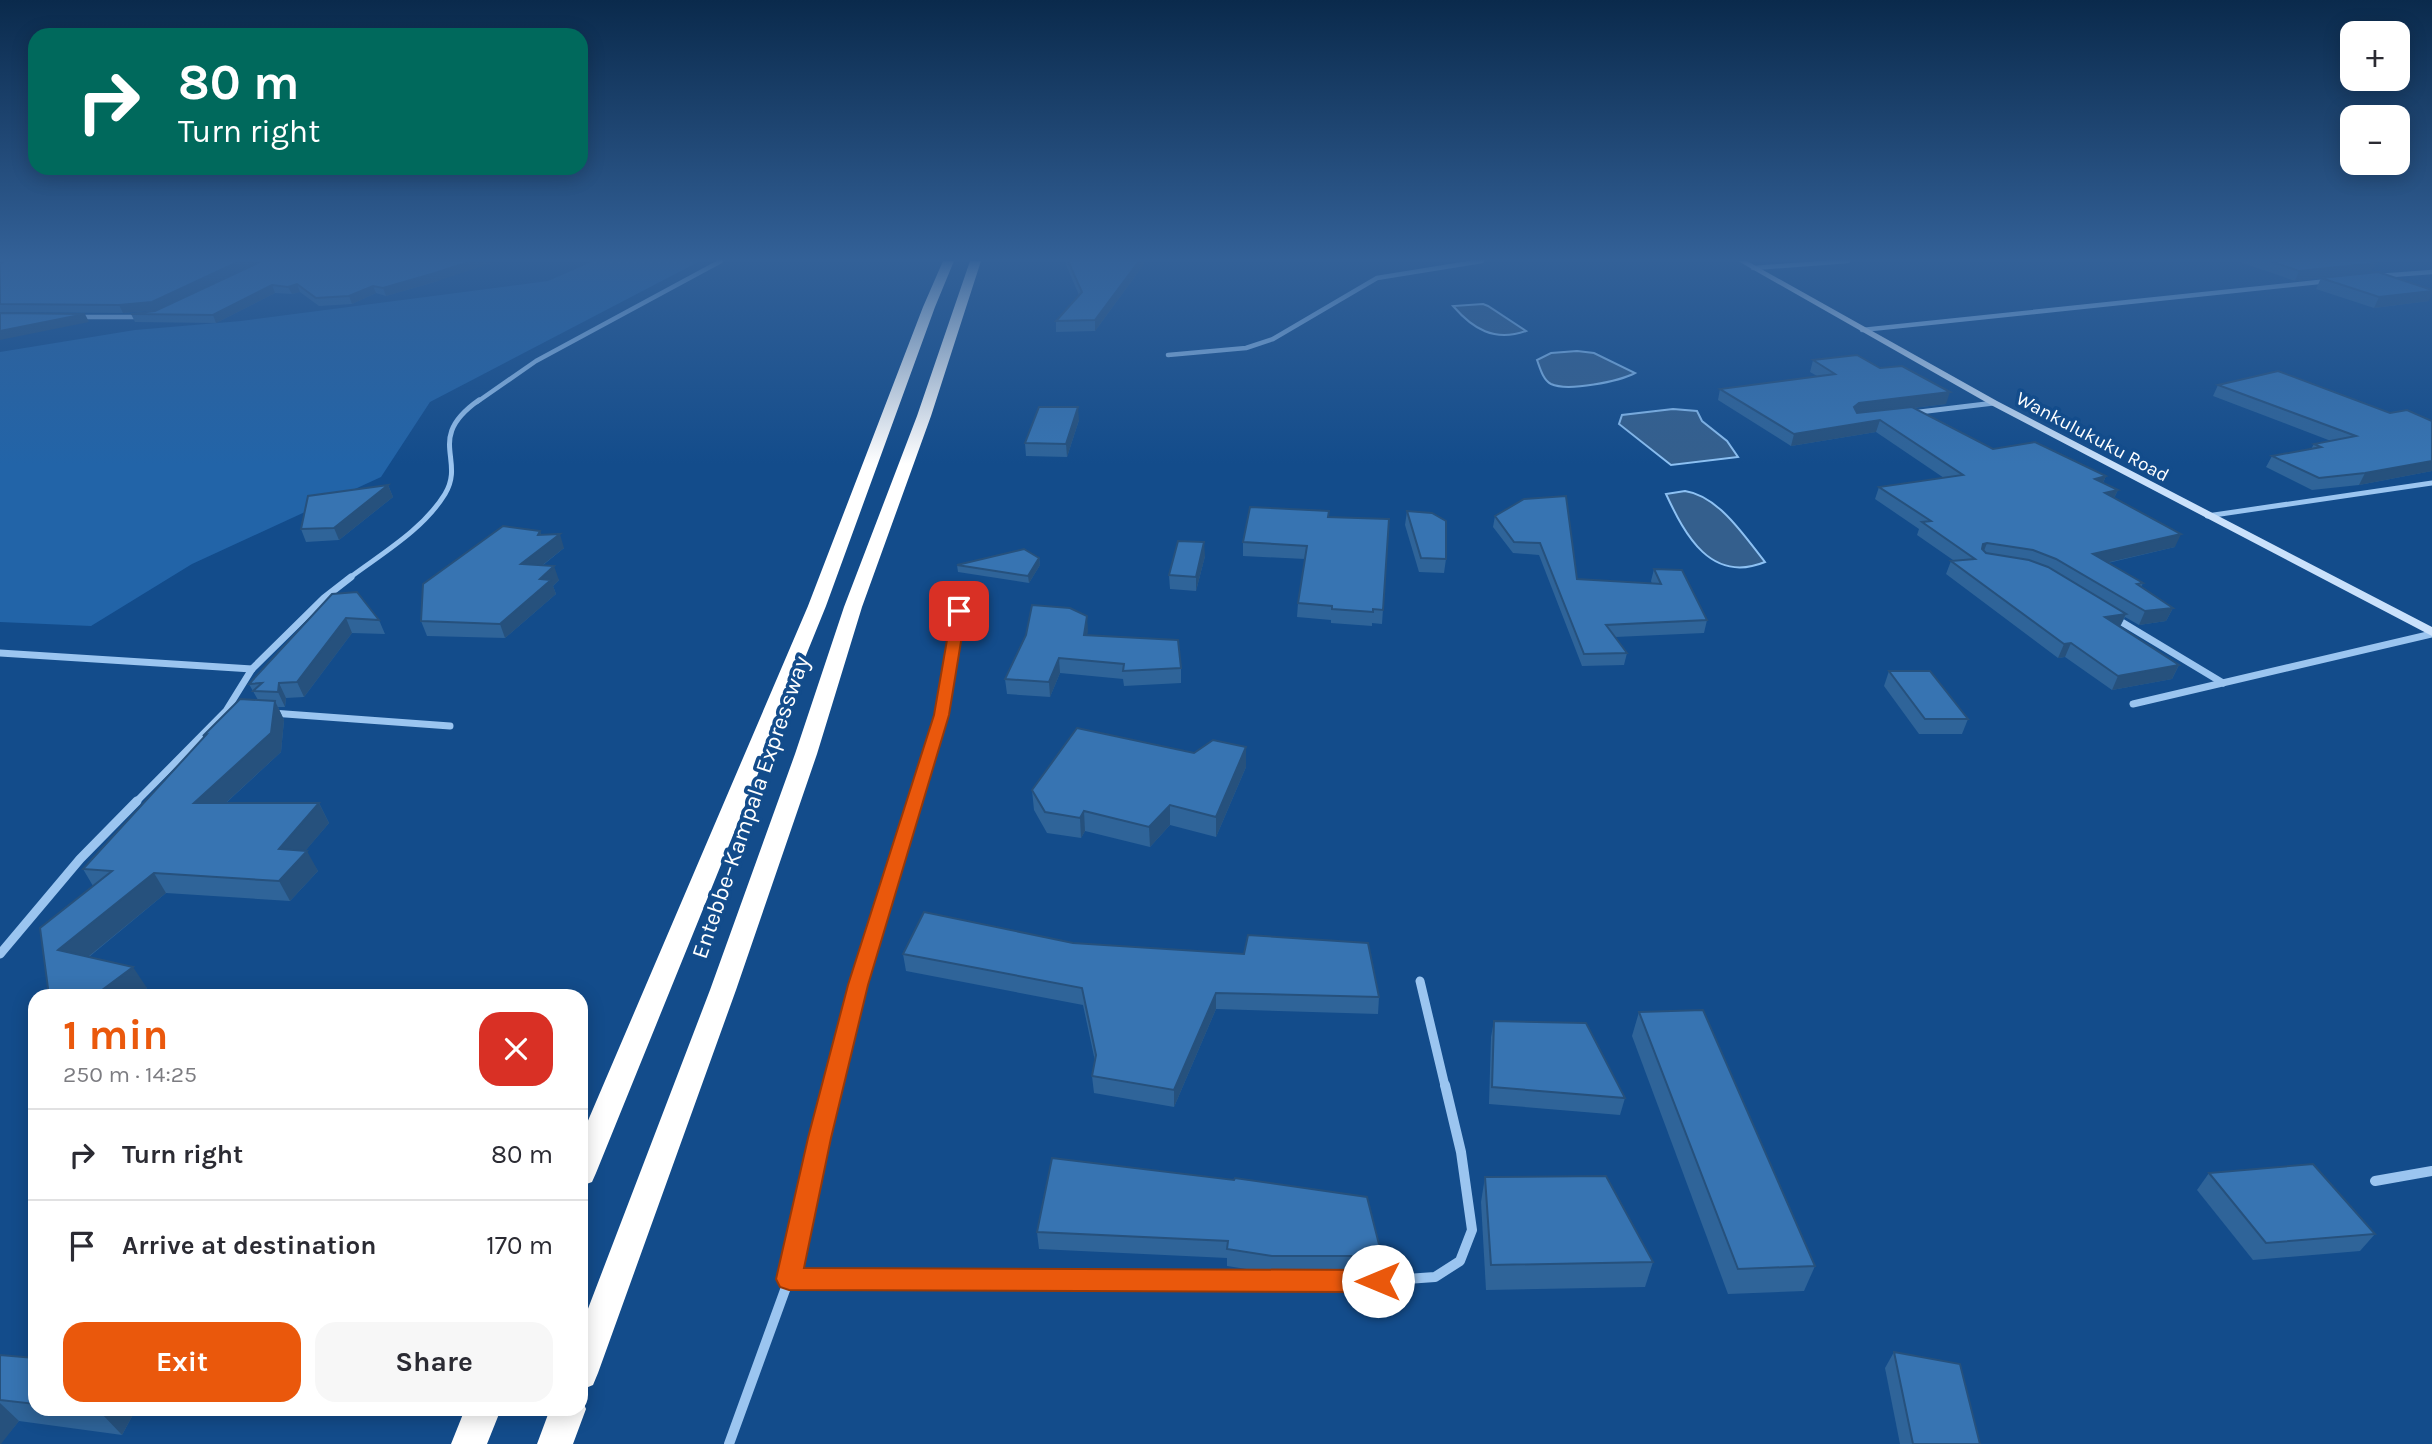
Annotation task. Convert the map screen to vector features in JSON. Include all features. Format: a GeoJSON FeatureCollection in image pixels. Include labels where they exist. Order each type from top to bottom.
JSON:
{"type":"FeatureCollection","features":[{"type":"Feature","properties":{"kind":"highway","name":"Entebbe–Kampala Expressway"},"geometry":{"type":"LineString","coordinates":[[588,1156],[817,606],[921,328]]}},
{"type":"Feature","properties":{"kind":"highway","name":"Entebbe–Kampala Expressway"},"geometry":{"type":"LineString","coordinates":[[588,1354],[728,977],[806,754],[853,607],[953,328]]}},
{"type":"Feature","properties":{"kind":"highway"},"geometry":{"type":"LineString","coordinates":[[469,1444],[480,1416]]}},
{"type":"Feature","properties":{"kind":"highway"},"geometry":{"type":"LineString","coordinates":[[555,1444],[565,1416]]}},
{"type":"Feature","properties":{"kind":"main road","name":"Wankulukuku Road"},"geometry":{"type":"LineString","coordinates":[[1859,328],[2206,516],[2432,633]]}},
{"type":"Feature","properties":{"kind":"street"},"geometry":{"type":"LineString","coordinates":[[0,954],[80,859],[226,711],[252,669],[324,598],[421,523],[446,493],[451,472],[448,449],[452,428],[464,411],[536,361],[597,328]]}},
{"type":"Feature","properties":{"kind":"street"},"geometry":{"type":"LineString","coordinates":[[1168,355],[1246,348],[1273,339],[1291,328]]}},
{"type":"Feature","properties":{"kind":"street"},"geometry":{"type":"LineString","coordinates":[[1862,330],[1877,328]]}},
{"type":"Feature","properties":{"kind":"street"},"geometry":{"type":"LineString","coordinates":[[1897,415],[1994,403]]}},
{"type":"Feature","properties":{"kind":"street"},"geometry":{"type":"LineString","coordinates":[[2206,516],[2432,483]]}},
{"type":"Feature","properties":{"kind":"street"},"geometry":{"type":"LineString","coordinates":[[729,1444],[789,1279],[858,985],[942,715],[959,611]]}},
{"type":"Feature","properties":{"kind":"street"},"geometry":{"type":"LineString","coordinates":[[2107,613],[2223,682]]}},
{"type":"Feature","properties":{"kind":"street"},"geometry":{"type":"LineString","coordinates":[[2133,704],[2432,633]]}},
{"type":"Feature","properties":{"kind":"street"},"geometry":{"type":"LineString","coordinates":[[0,653],[252,669]]}},
{"type":"Feature","properties":{"kind":"street"},"geometry":{"type":"LineString","coordinates":[[226,711],[239,712]]}},
{"type":"Feature","properties":{"kind":"street"},"geometry":{"type":"LineString","coordinates":[[264,713],[340,716],[450,726]]}},
{"type":"Feature","properties":{"kind":"street"},"geometry":{"type":"LineString","coordinates":[[789,1279],[1378,1281],[1435,1277],[1460,1261],[1472,1230],[1461,1152],[1420,981]]}},
{"type":"Feature","properties":{"kind":"street"},"geometry":{"type":"LineString","coordinates":[[2375,1181],[2432,1171]]}},
{"type":"Feature","properties":{"kind":"shaded area"},"geometry":{"type":"Polygon","coordinates":[[[571,328],[430,402],[381,477],[192,564],[91,626],[0,622],[0,352],[135,330],[571,328]]]}},
{"type":"Feature","properties":{"kind":"shaded area"},"geometry":{"type":"Polygon","coordinates":[[[1479,328],[1522,328],[1526,331],[1504,335],[1479,328]]]}},
{"type":"Feature","properties":{"kind":"shaded area"},"geometry":{"type":"Polygon","coordinates":[[[1551,353],[1594,353],[1635,373],[1581,386],[1559,386],[1548,382],[1537,360],[1551,353]]]}},
{"type":"Feature","properties":{"kind":"shaded area"},"geometry":{"type":"Polygon","coordinates":[[[1673,409],[1697,411],[1702,421],[1727,441],[1738,457],[1671,465],[1619,424],[1622,415],[1673,409]]]}},
{"type":"Feature","properties":{"kind":"shaded area"},"geometry":{"type":"Polygon","coordinates":[[[1685,491],[1697,494],[1720,509],[1765,562],[1746,567],[1729,566],[1702,552],[1682,525],[1666,494],[1685,491]]]}},
{"type":"Feature","properties":{"kind":"building"},"geometry":{"type":"Polygon","coordinates":[[[1857,355],[1880,368],[1902,366],[1950,392],[1859,403],[1854,407],[1857,413],[1912,407],[1993,449],[2035,442],[2106,476],[2095,479],[2118,490],[2105,493],[2181,534],[2093,554],[2143,583],[2137,584],[2173,608],[2145,611],[2056,559],[2033,550],[1987,543],[1983,544],[1982,549],[1986,553],[2029,560],[2048,567],[2126,614],[2105,617],[2179,665],[2118,676],[2071,643],[2064,644],[1951,561],[1975,559],[1922,522],[1931,521],[1879,487],[1963,475],[1880,420],[1794,434],[1720,389],[1835,374],[1813,360],[1857,355]]]}},
{"type":"Feature","properties":{"kind":"building"},"geometry":{"type":"Polygon","coordinates":[[[2278,371],[2390,413],[2407,410],[2432,421],[2432,461],[2319,478],[2272,456],[2321,447],[2314,444],[2356,436],[2218,385],[2278,371]]]}},
{"type":"Feature","properties":{"kind":"building"},"geometry":{"type":"Polygon","coordinates":[[[1039,407],[1078,407],[1066,444],[1025,443],[1039,407]]]}},
{"type":"Feature","properties":{"kind":"building"},"geometry":{"type":"Polygon","coordinates":[[[388,485],[334,528],[301,529],[308,496],[388,485]]]}},
{"type":"Feature","properties":{"kind":"building"},"geometry":{"type":"Polygon","coordinates":[[[1566,496],[1577,579],[1661,584],[1654,569],[1682,570],[1707,620],[1606,625],[1627,653],[1584,654],[1540,543],[1514,542],[1495,516],[1524,499],[1566,496]]]}},
{"type":"Feature","properties":{"kind":"building"},"geometry":{"type":"Polygon","coordinates":[[[1250,507],[1329,511],[1328,517],[1389,519],[1383,610],[1373,609],[1373,612],[1332,609],[1332,606],[1298,603],[1307,546],[1243,542],[1250,507]]]}},
{"type":"Feature","properties":{"kind":"building"},"geometry":{"type":"Polygon","coordinates":[[[1407,511],[1432,513],[1446,521],[1446,559],[1421,558],[1407,511]]]}},
{"type":"Feature","properties":{"kind":"building"},"geometry":{"type":"Polygon","coordinates":[[[503,526],[540,531],[538,535],[560,534],[521,564],[554,566],[540,579],[551,580],[500,624],[421,621],[423,584],[503,526]]]}},
{"type":"Feature","properties":{"kind":"building"},"geometry":{"type":"Polygon","coordinates":[[[1178,541],[1204,542],[1196,577],[1169,575],[1178,541]]]}},
{"type":"Feature","properties":{"kind":"building"},"geometry":{"type":"Polygon","coordinates":[[[1024,549],[1039,558],[1028,576],[957,565],[1024,549]]]}},
{"type":"Feature","properties":{"kind":"building"},"geometry":{"type":"Polygon","coordinates":[[[357,592],[379,620],[346,618],[297,682],[279,683],[278,692],[253,691],[262,683],[249,684],[332,594],[357,592]]]}},
{"type":"Feature","properties":{"kind":"building"},"geometry":{"type":"Polygon","coordinates":[[[1032,605],[1070,608],[1087,616],[1084,635],[1178,640],[1181,668],[1123,671],[1124,664],[1059,658],[1049,682],[1005,679],[1026,635],[1032,605]]]}},
{"type":"Feature","properties":{"kind":"building"},"geometry":{"type":"Polygon","coordinates":[[[1889,671],[1930,671],[1968,719],[1925,719],[1889,671]]]}},
{"type":"Feature","properties":{"kind":"building"},"geometry":{"type":"Polygon","coordinates":[[[240,699],[275,701],[271,733],[194,803],[319,803],[279,849],[307,851],[279,881],[154,873],[58,950],[133,967],[103,989],[48,989],[40,928],[112,871],[83,869],[206,735],[203,736],[240,699]]]}},
{"type":"Feature","properties":{"kind":"building"},"geometry":{"type":"Polygon","coordinates":[[[1077,728],[1194,753],[1213,740],[1246,747],[1216,817],[1170,805],[1149,827],[1084,811],[1080,818],[1045,812],[1032,790],[1077,728]]]}},
{"type":"Feature","properties":{"kind":"building"},"geometry":{"type":"Polygon","coordinates":[[[924,912],[1073,943],[1244,954],[1248,935],[1368,943],[1379,997],[1216,993],[1174,1090],[1092,1076],[1096,1055],[1082,988],[903,954],[924,912]]]}},
{"type":"Feature","properties":{"kind":"building"},"geometry":{"type":"Polygon","coordinates":[[[1703,1010],[1815,1266],[1738,1269],[1639,1012],[1703,1010]]]}},
{"type":"Feature","properties":{"kind":"building"},"geometry":{"type":"Polygon","coordinates":[[[1494,1021],[1586,1023],[1625,1098],[1492,1087],[1494,1021]]]}},
{"type":"Feature","properties":{"kind":"building"},"geometry":{"type":"Polygon","coordinates":[[[1052,1158],[1235,1178],[1367,1197],[1382,1256],[1272,1256],[1227,1249],[1228,1241],[1037,1232],[1052,1158]]]}},
{"type":"Feature","properties":{"kind":"building"},"geometry":{"type":"Polygon","coordinates":[[[2313,1164],[2375,1234],[2266,1243],[2209,1173],[2313,1164]]]}},
{"type":"Feature","properties":{"kind":"building"},"geometry":{"type":"Polygon","coordinates":[[[1606,1176],[1653,1262],[1491,1265],[1485,1177],[1606,1176]]]}},
{"type":"Feature","properties":{"kind":"building"},"geometry":{"type":"Polygon","coordinates":[[[1894,1352],[1960,1364],[1980,1444],[1913,1444],[1894,1352]]]}},
{"type":"Feature","properties":{"kind":"building"},"geometry":{"type":"Polygon","coordinates":[[[0,1355],[28,1357],[28,1403],[0,1400],[0,1355]]]}},
{"type":"Feature","properties":{"kind":"route"},"geometry":{"type":"LineString","coordinates":[[959,611],[942,715],[858,985],[789,1279],[1378,1281]]}}]}
